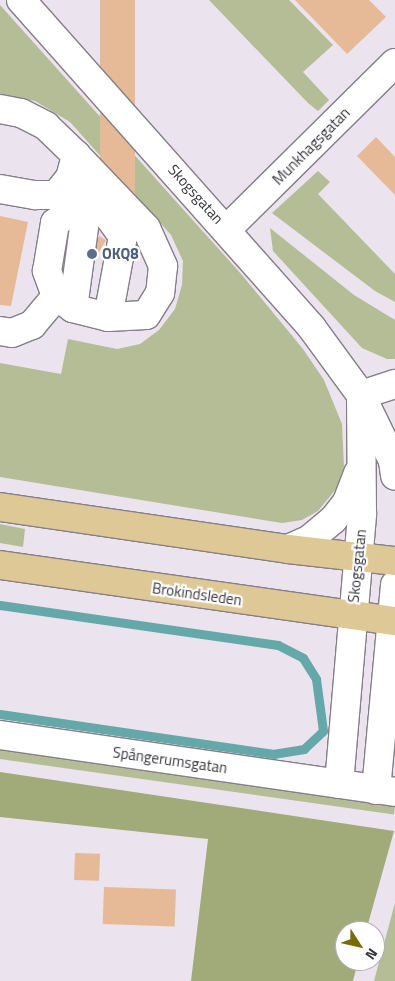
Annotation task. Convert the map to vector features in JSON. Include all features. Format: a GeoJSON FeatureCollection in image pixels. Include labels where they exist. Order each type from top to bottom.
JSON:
{"type":"FeatureCollection","features":[{"type":"Feature","properties":{"kind":"main road"},"geometry":{"type":"LineString","coordinates":[[0,507],[288,549],[395,561]]}},
{"type":"Feature","properties":{"kind":"main road","name":"Brokindsleden"},"geometry":{"type":"LineString","coordinates":[[0,565],[393,621]]}},
{"type":"Feature","properties":{"kind":"street","name":"Skogsgatan"},"geometry":{"type":"LineString","coordinates":[[21,0],[227,229],[312,328],[361,395],[393,461],[395,476]]}},
{"type":"Feature","properties":{"kind":"street","name":"Munkhagsgatan"},"geometry":{"type":"LineString","coordinates":[[227,229],[395,63]]}},
{"type":"Feature","properties":{"kind":"street"},"geometry":{"type":"LineString","coordinates":[[0,109],[21,113],[46,126],[146,228],[163,266],[160,293],[146,315],[108,317],[65,302],[46,271],[55,223],[88,199]]}},
{"type":"Feature","properties":{"kind":"street"},"geometry":{"type":"LineString","coordinates":[[0,188],[34,195],[56,195],[70,178],[76,155]]}},
{"type":"Feature","properties":{"kind":"street"},"geometry":{"type":"LineString","coordinates":[[76,155],[88,199],[109,216],[123,236],[108,317]]}},
{"type":"Feature","properties":{"kind":"street"},"geometry":{"type":"LineString","coordinates":[[0,331],[12,333],[32,325],[65,302]]}},
{"type":"Feature","properties":{"kind":"street"},"geometry":{"type":"LineString","coordinates":[[361,395],[395,384]]}},
{"type":"Feature","properties":{"kind":"street","name":"Skogsgatan"},"geometry":{"type":"LineString","coordinates":[[352,616],[362,513],[361,395]]}},
{"type":"Feature","properties":{"kind":"street"},"geometry":{"type":"LineString","coordinates":[[288,549],[310,539],[333,520],[347,502],[361,465]]}},
{"type":"Feature","properties":{"kind":"street"},"geometry":{"type":"LineString","coordinates":[[393,621],[395,585]]}},
{"type":"Feature","properties":{"kind":"street"},"geometry":{"type":"LineString","coordinates":[[339,784],[352,616]]}},
{"type":"Feature","properties":{"kind":"street","name":"Spångerumsgatan"},"geometry":{"type":"LineString","coordinates":[[0,735],[385,791],[393,621]]}},
{"type":"Feature","properties":{"kind":"green space"},"geometry":{"type":"Polygon","coordinates":[[[209,0],[289,0],[333,45],[303,72],[329,100],[318,111],[308,103],[209,0]]]}},
{"type":"Feature","properties":{"kind":"green space"},"geometry":{"type":"Polygon","coordinates":[[[0,5],[242,275],[303,349],[324,380],[342,424],[344,467],[340,484],[318,511],[302,520],[282,523],[0,477],[0,363],[61,374],[68,339],[117,349],[140,344],[159,330],[175,309],[182,285],[183,261],[171,235],[70,122],[35,101],[0,95],[0,5]]]}},
{"type":"Feature","properties":{"kind":"green space"},"geometry":{"type":"Polygon","coordinates":[[[318,171],[330,182],[318,194],[395,274],[395,302],[375,291],[272,213],[318,171]]]}},
{"type":"Feature","properties":{"kind":"green space"},"geometry":{"type":"Polygon","coordinates":[[[270,228],[354,295],[395,320],[395,359],[387,359],[362,348],[273,251],[270,228]]]}},
{"type":"Feature","properties":{"kind":"green space"},"geometry":{"type":"Polygon","coordinates":[[[0,524],[25,529],[23,547],[0,543],[0,524]]]}},
{"type":"Feature","properties":{"kind":"green space"},"geometry":{"type":"Polygon","coordinates":[[[0,750],[395,806],[394,814],[0,759],[0,750]]]}},
{"type":"Feature","properties":{"kind":"green space"},"geometry":{"type":"Polygon","coordinates":[[[0,772],[394,831],[369,921],[335,921],[335,971],[356,971],[353,981],[191,981],[208,839],[0,817],[0,772]]]}},
{"type":"Feature","properties":{"kind":"green space"},"geometry":{"type":"Polygon","coordinates":[[[395,903],[395,981],[374,981],[377,971],[385,971],[385,940],[395,903]]]}},
{"type":"Feature","properties":{"kind":"building"},"geometry":{"type":"Polygon","coordinates":[[[100,0],[135,0],[135,219],[100,219],[100,0]]]}},
{"type":"Feature","properties":{"kind":"building"},"geometry":{"type":"Polygon","coordinates":[[[295,0],[369,0],[386,17],[347,54],[295,0]]]}},
{"type":"Feature","properties":{"kind":"building"},"geometry":{"type":"Polygon","coordinates":[[[376,137],[395,157],[395,195],[357,156],[376,137]]]}},
{"type":"Feature","properties":{"kind":"building"},"geometry":{"type":"Polygon","coordinates":[[[0,216],[28,222],[11,306],[0,305],[0,216]]]}},
{"type":"Feature","properties":{"kind":"building"},"geometry":{"type":"Polygon","coordinates":[[[99,236],[106,240],[87,273],[80,269],[99,236]]]}},
{"type":"Feature","properties":{"kind":"building"},"geometry":{"type":"Polygon","coordinates":[[[75,853],[100,854],[99,881],[74,880],[75,853]]]}},
{"type":"Feature","properties":{"kind":"building"},"geometry":{"type":"Polygon","coordinates":[[[104,887],[176,890],[175,926],[103,924],[104,887]]]}},
{"type":"Feature","properties":{"kind":"waterway"},"geometry":{"type":"LineString","coordinates":[[0,605],[278,645],[303,658],[316,679],[323,731],[304,749],[274,754],[0,714]]}},
{"type":"Feature","properties":{"kind":"place","name":"OKQ8"},"geometry":{"type":"Point","coordinates":[92,254]}}]}
